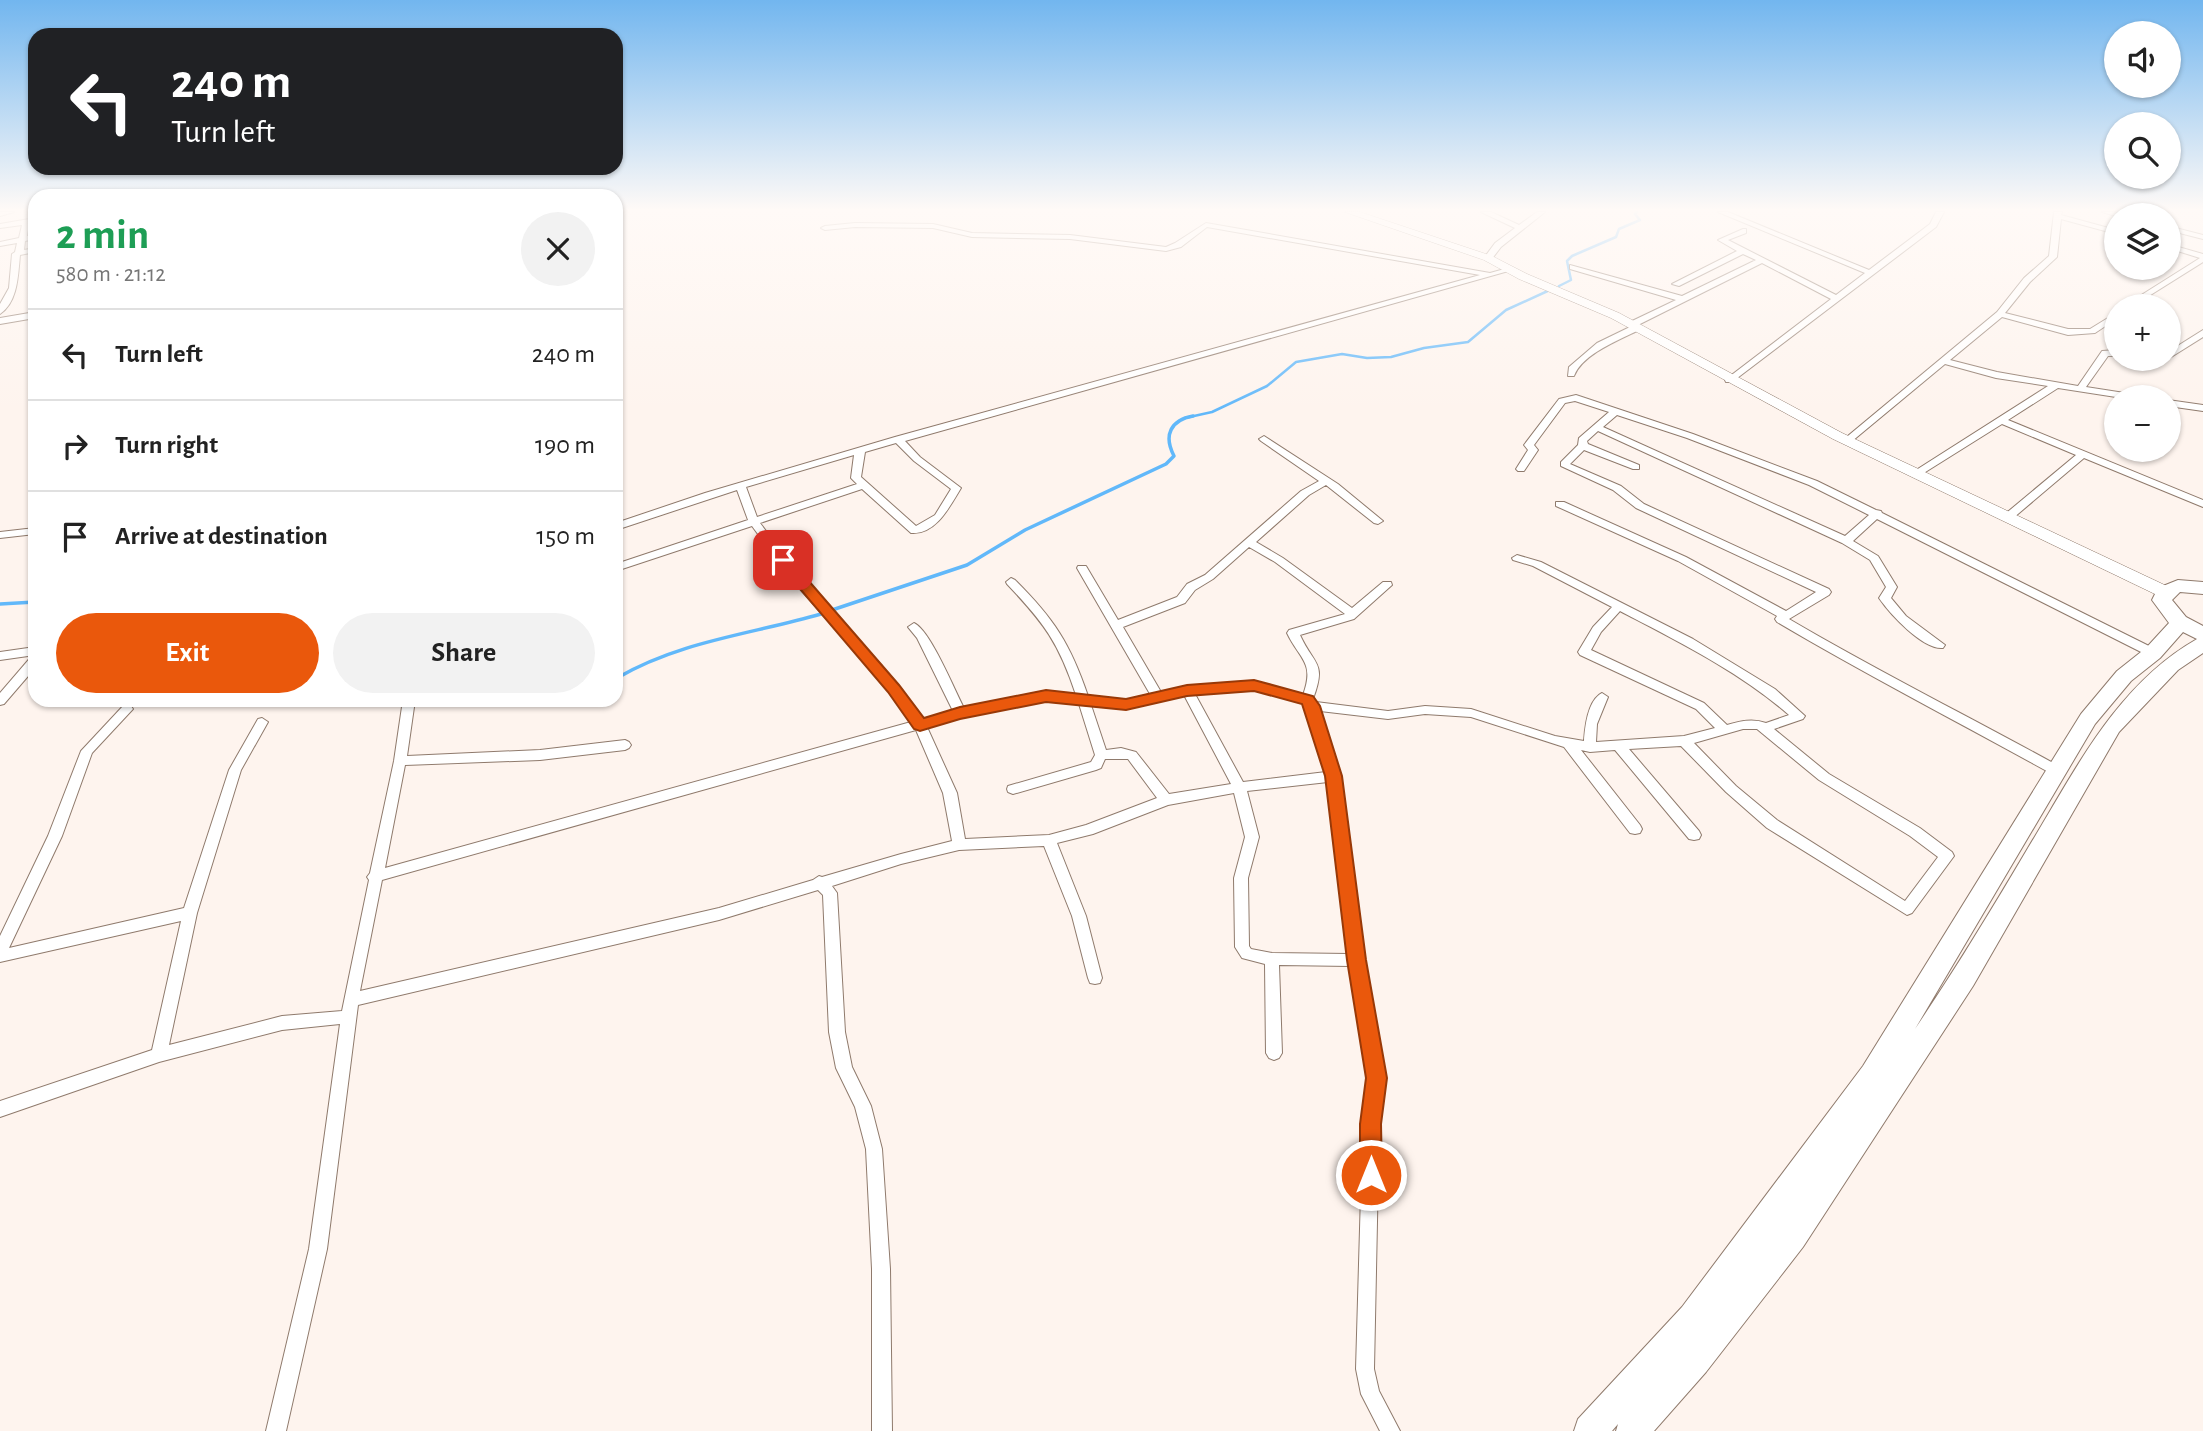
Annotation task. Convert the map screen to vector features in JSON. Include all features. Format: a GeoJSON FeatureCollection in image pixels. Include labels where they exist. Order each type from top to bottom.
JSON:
{"type":"FeatureCollection","features":[{"type":"Feature","properties":{"kind":"main road"},"geometry":{"type":"LineString","coordinates":[[1590,1431],[1693,1318],[1865,1086],[2055,772],[2059,772],[2088,719],[2123,676],[2192,628],[2167,611],[2162,600],[2165,592],[2178,586],[2203,588]]}},
{"type":"Feature","properties":{"kind":"main road"},"geometry":{"type":"LineString","coordinates":[[1632,1431],[1695,1361],[1792,1236],[1964,978],[2112,727],[2171,665],[2203,644]]}},
{"type":"Feature","properties":{"kind":"street"},"geometry":{"type":"LineString","coordinates":[[0,313],[13,288],[13,279]]}},
{"type":"Feature","properties":{"kind":"street"},"geometry":{"type":"LineString","coordinates":[[623,525],[740,486],[898,439],[1478,279]]}},
{"type":"Feature","properties":{"kind":"street"},"geometry":{"type":"LineString","coordinates":[[1532,279],[1635,326],[1730,380],[1916,474],[2165,592]]}},
{"type":"Feature","properties":{"kind":"street"},"geometry":{"type":"LineString","coordinates":[[1613,279],[1682,299]]}},
{"type":"Feature","properties":{"kind":"street"},"geometry":{"type":"LineString","coordinates":[[1686,279],[1676,284],[1695,292]]}},
{"type":"Feature","properties":{"kind":"street"},"geometry":{"type":"LineString","coordinates":[[1571,374],[1572,369],[1600,345],[1723,279]]}},
{"type":"Feature","properties":{"kind":"street"},"geometry":{"type":"LineString","coordinates":[[1796,279],[1838,299]]}},
{"type":"Feature","properties":{"kind":"street"},"geometry":{"type":"LineString","coordinates":[[1730,380],[1865,279]]}},
{"type":"Feature","properties":{"kind":"street"},"geometry":{"type":"LineString","coordinates":[[1849,440],[2000,314],[2028,279]]}},
{"type":"Feature","properties":{"kind":"street"},"geometry":{"type":"LineString","coordinates":[[2147,294],[2171,279]]}},
{"type":"Feature","properties":{"kind":"street"},"geometry":{"type":"LineString","coordinates":[[2000,314],[2068,332],[2092,331],[2104,323]]}},
{"type":"Feature","properties":{"kind":"street"},"geometry":{"type":"LineString","coordinates":[[0,321],[28,316]]}},
{"type":"Feature","properties":{"kind":"street"},"geometry":{"type":"LineString","coordinates":[[2181,348],[2202,334]]}},
{"type":"Feature","properties":{"kind":"street"},"geometry":{"type":"LineString","coordinates":[[2079,390],[2104,354]]}},
{"type":"Feature","properties":{"kind":"street"},"geometry":{"type":"LineString","coordinates":[[1945,361],[1996,375],[2104,393]]}},
{"type":"Feature","properties":{"kind":"street"},"geometry":{"type":"LineString","coordinates":[[1916,474],[2055,386]]}},
{"type":"Feature","properties":{"kind":"street"},"geometry":{"type":"LineString","coordinates":[[1521,469],[1533,450],[1529,445],[1562,401],[1576,398],[1813,483],[2154,653]]}},
{"type":"Feature","properties":{"kind":"street"},"geometry":{"type":"LineString","coordinates":[[2181,404],[2201,405]]}},
{"type":"Feature","properties":{"kind":"street"},"geometry":{"type":"LineString","coordinates":[[1583,446],[1582,440],[1616,411]]}},
{"type":"Feature","properties":{"kind":"street"},"geometry":{"type":"LineString","coordinates":[[2001,420],[2203,504]]}},
{"type":"Feature","properties":{"kind":"street"},"geometry":{"type":"LineString","coordinates":[[1598,428],[1846,541],[1878,563],[1892,587],[1885,598],[1900,619],[1940,645]]}},
{"type":"Feature","properties":{"kind":"street"},"geometry":{"type":"LineString","coordinates":[[860,450],[856,478],[915,531],[939,517],[956,488],[917,459],[898,439]]}},
{"type":"Feature","properties":{"kind":"street"},"geometry":{"type":"LineString","coordinates":[[1264,439],[1378,521]]}},
{"type":"Feature","properties":{"kind":"street"},"geometry":{"type":"LineString","coordinates":[[1583,446],[1636,467]]}},
{"type":"Feature","properties":{"kind":"street"},"geometry":{"type":"LineString","coordinates":[[1583,446],[1564,464],[1617,488],[1640,506],[1825,592],[1781,619],[1786,623],[2059,772]]}},
{"type":"Feature","properties":{"kind":"street"},"geometry":{"type":"LineString","coordinates":[[2008,517],[2083,454]]}},
{"type":"Feature","properties":{"kind":"street"},"geometry":{"type":"LineString","coordinates":[[1117,625],[1181,600],[1191,586],[1209,577],[1305,493],[1324,482]]}},
{"type":"Feature","properties":{"kind":"street"},"geometry":{"type":"LineString","coordinates":[[623,566],[864,485]]}},
{"type":"Feature","properties":{"kind":"street"},"geometry":{"type":"LineString","coordinates":[[740,486],[754,522],[795,577],[894,688],[920,725],[950,793],[959,845]]}},
{"type":"Feature","properties":{"kind":"street"},"geometry":{"type":"LineString","coordinates":[[1560,503],[1682,559],[1786,616]]}},
{"type":"Feature","properties":{"kind":"street"},"geometry":{"type":"LineString","coordinates":[[1846,541],[1877,513]]}},
{"type":"Feature","properties":{"kind":"street"},"geometry":{"type":"LineString","coordinates":[[0,535],[28,532]]}},
{"type":"Feature","properties":{"kind":"street"},"geometry":{"type":"LineString","coordinates":[[1248,542],[1279,560],[1351,613]]}},
{"type":"Feature","properties":{"kind":"street"},"geometry":{"type":"LineString","coordinates":[[1517,558],[1537,564],[1706,652],[1771,692],[1799,716],[1763,728]]}},
{"type":"Feature","properties":{"kind":"street"},"geometry":{"type":"LineString","coordinates":[[1082,568],[1158,697]]}},
{"type":"Feature","properties":{"kind":"street"},"geometry":{"type":"LineString","coordinates":[[1011,582],[1031,600],[1059,639],[1086,701],[1101,755],[1096,765],[1013,789]]}},
{"type":"Feature","properties":{"kind":"street"},"geometry":{"type":"LineString","coordinates":[[1387,585],[1351,613],[1293,633],[1315,668],[1310,703],[1334,776],[1357,960],[1376,1078],[1371,1124],[1365,1368],[1370,1394],[1390,1431]]}},
{"type":"Feature","properties":{"kind":"street"},"geometry":{"type":"LineString","coordinates":[[1618,607],[1583,650],[1700,706],[1724,729]]}},
{"type":"Feature","properties":{"kind":"street"},"geometry":{"type":"LineString","coordinates":[[914,627],[922,636],[960,713]]}},
{"type":"Feature","properties":{"kind":"street"},"geometry":{"type":"LineString","coordinates":[[0,656],[28,651]]}},
{"type":"Feature","properties":{"kind":"street"},"geometry":{"type":"LineString","coordinates":[[0,701],[28,668]]}},
{"type":"Feature","properties":{"kind":"street"},"geometry":{"type":"LineString","coordinates":[[374,877],[960,713],[1046,696],[1126,704],[1187,690],[1254,685],[1310,703],[1388,715],[1425,710],[1471,713],[1569,744],[1590,747],[1684,741],[1753,724],[1763,728],[1824,777],[1915,832],[1947,856],[1907,909],[1772,824],[1684,741]]}},
{"type":"Feature","properties":{"kind":"street"},"geometry":{"type":"LineString","coordinates":[[1187,690],[1239,787],[1252,837],[1241,878],[1242,947],[1247,954],[1272,959],[1357,960]]}},
{"type":"Feature","properties":{"kind":"street"},"geometry":{"type":"LineString","coordinates":[[1590,747],[1591,724],[1602,697]]}},
{"type":"Feature","properties":{"kind":"street"},"geometry":{"type":"LineString","coordinates":[[276,1431],[318,1249],[349,1009],[374,877],[400,761],[408,707]]}},
{"type":"Feature","properties":{"kind":"street"},"geometry":{"type":"LineString","coordinates":[[0,953],[55,836],[87,751],[127,709]]}},
{"type":"Feature","properties":{"kind":"street"},"geometry":{"type":"LineString","coordinates":[[159,1055],[190,913],[235,770],[262,722]]}},
{"type":"Feature","properties":{"kind":"street"},"geometry":{"type":"LineString","coordinates":[[1569,744],[1635,828]]}},
{"type":"Feature","properties":{"kind":"street"},"geometry":{"type":"LineString","coordinates":[[400,761],[541,755],[625,745]]}},
{"type":"Feature","properties":{"kind":"street"},"geometry":{"type":"LineString","coordinates":[[1619,746],[1695,835]]}},
{"type":"Feature","properties":{"kind":"street"},"geometry":{"type":"LineString","coordinates":[[1101,755],[1132,755],[1166,800]]}},
{"type":"Feature","properties":{"kind":"street"},"geometry":{"type":"LineString","coordinates":[[0,1109],[159,1055],[825,888],[856,873],[959,845],[1049,840],[1088,830],[1166,800],[1239,787],[1334,776]]}},
{"type":"Feature","properties":{"kind":"street"},"geometry":{"type":"LineString","coordinates":[[1049,840],[1079,916],[1095,978]]}},
{"type":"Feature","properties":{"kind":"street"},"geometry":{"type":"LineString","coordinates":[[825,888],[837,1032],[844,1068],[863,1106],[874,1149],[881,1269],[882,1431]]}},
{"type":"Feature","properties":{"kind":"street"},"geometry":{"type":"LineString","coordinates":[[0,953],[190,913]]}},
{"type":"Feature","properties":{"kind":"street"},"geometry":{"type":"LineString","coordinates":[[1272,959],[1274,1053]]}},
{"type":"Feature","properties":{"kind":"waterway"},"geometry":{"type":"LineString","coordinates":[[1559,286],[1571,279]]}},
{"type":"Feature","properties":{"kind":"waterway"},"geometry":{"type":"LineString","coordinates":[[1185,418],[1212,412],[1267,386],[1296,362],[1342,354],[1367,358],[1391,357],[1424,348],[1468,342],[1506,310],[1552,289]]}},
{"type":"Feature","properties":{"kind":"waterway"},"geometry":{"type":"LineString","coordinates":[[1185,418],[1193,416]]}},
{"type":"Feature","properties":{"kind":"waterway"},"geometry":{"type":"LineString","coordinates":[[832,610],[967,565],[1025,530],[1166,464],[1174,456],[1169,441],[1171,430],[1185,418]]}},
{"type":"Feature","properties":{"kind":"waterway"},"geometry":{"type":"LineString","coordinates":[[0,604],[28,602]]}},
{"type":"Feature","properties":{"kind":"waterway"},"geometry":{"type":"LineString","coordinates":[[623,675],[641,665],[691,647],[821,614]]}},
{"type":"Feature","properties":{"kind":"route"},"geometry":{"type":"LineString","coordinates":[[783,560],[849,640],[894,688],[920,725],[960,713],[1046,696],[1126,704],[1187,690],[1254,685],[1307,700],[1312,706],[1334,776],[1357,960],[1376,1078],[1371,1124],[1371,1175]]}}]}
